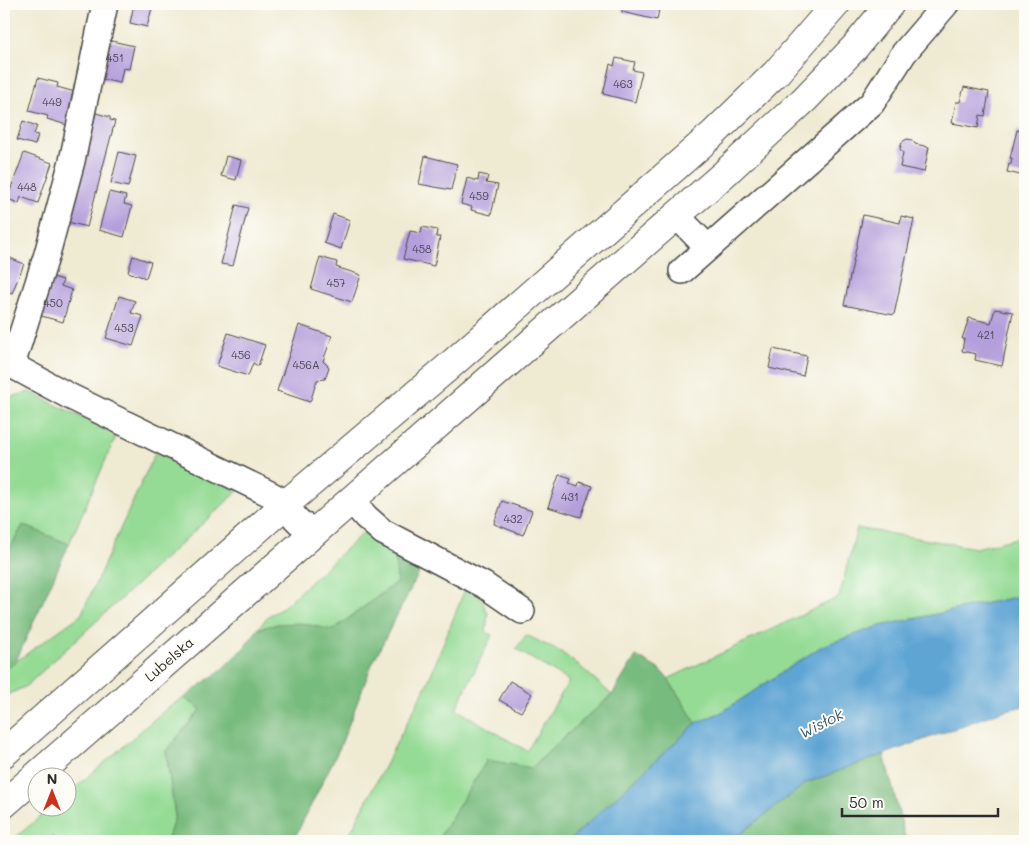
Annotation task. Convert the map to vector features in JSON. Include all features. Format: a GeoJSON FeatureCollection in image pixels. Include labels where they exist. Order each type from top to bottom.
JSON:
{"type":"FeatureCollection","features":[{"type":"Feature","properties":{"kind":"main road"},"geometry":{"type":"LineString","coordinates":[[4,753],[287,503],[454,361],[713,134],[776,74],[836,4]]}},
{"type":"Feature","properties":{"kind":"main road","name":"Lubelska"},"geometry":{"type":"LineString","coordinates":[[4,804],[724,174],[805,99],[855,47],[890,4]]}},
{"type":"Feature","properties":{"kind":"street"},"geometry":{"type":"LineString","coordinates":[[105,4],[72,162],[47,254],[8,363],[69,396],[287,503],[294,518],[309,529],[333,515],[366,517],[383,532],[484,585],[522,611]]}},
{"type":"Feature","properties":{"kind":"street"},"geometry":{"type":"LineString","coordinates":[[682,271],[872,103],[904,53],[946,4]]}},
{"type":"Feature","properties":{"kind":"street"},"geometry":{"type":"LineString","coordinates":[[677,216],[708,248]]}},
{"type":"Feature","properties":{"kind":"green space"},"geometry":{"type":"Polygon","coordinates":[[[29,392],[117,434],[69,544],[23,526],[4,559],[4,399],[29,392]]]}},
{"type":"Feature","properties":{"kind":"green space"},"geometry":{"type":"Polygon","coordinates":[[[156,451],[238,491],[25,687],[4,696],[4,670],[81,615],[156,451]]]}},
{"type":"Feature","properties":{"kind":"green space"},"geometry":{"type":"Polygon","coordinates":[[[23,525],[69,544],[15,663],[4,670],[4,559],[23,525]]]}},
{"type":"Feature","properties":{"kind":"green space"},"geometry":{"type":"Polygon","coordinates":[[[857,528],[976,548],[1025,536],[1025,595],[880,626],[822,646],[722,712],[696,723],[668,679],[839,597],[857,528]]]}},
{"type":"Feature","properties":{"kind":"green space"},"geometry":{"type":"Polygon","coordinates":[[[364,532],[395,549],[397,582],[333,630],[278,624],[258,629],[268,616],[281,609],[364,532]]]}},
{"type":"Feature","properties":{"kind":"green space"},"geometry":{"type":"Polygon","coordinates":[[[395,549],[424,563],[372,664],[340,747],[293,841],[167,841],[175,816],[166,751],[201,709],[184,698],[222,669],[246,645],[258,629],[278,624],[301,623],[333,630],[397,582],[395,549]]]}},
{"type":"Feature","properties":{"kind":"green space"},"geometry":{"type":"Polygon","coordinates":[[[467,584],[481,599],[488,614],[486,632],[492,635],[456,709],[527,751],[569,681],[516,649],[526,635],[561,652],[612,695],[531,768],[487,760],[437,841],[346,841],[428,682],[467,584]]]}},
{"type":"Feature","properties":{"kind":"green space"},"geometry":{"type":"Polygon","coordinates":[[[636,656],[660,670],[668,679],[696,723],[569,841],[437,841],[487,760],[531,768],[612,695],[636,656]]]}},
{"type":"Feature","properties":{"kind":"green space"},"geometry":{"type":"Polygon","coordinates":[[[184,698],[201,709],[166,751],[175,816],[167,841],[57,841],[52,836],[46,841],[30,841],[26,838],[22,841],[11,841],[39,818],[78,818],[78,785],[166,709],[184,698]]]}},
{"type":"Feature","properties":{"kind":"green space"},"geometry":{"type":"Polygon","coordinates":[[[884,754],[906,841],[731,841],[806,783],[884,754]]]}},
{"type":"Feature","properties":{"kind":"water","name":"Wisłok"},"geometry":{"type":"Polygon","coordinates":[[[1025,595],[1025,706],[1002,711],[806,783],[731,841],[569,841],[696,723],[722,712],[822,646],[880,626],[1025,595]]]}},
{"type":"Feature","properties":{"kind":"building"},"geometry":{"type":"Polygon","coordinates":[[[134,4],[153,4],[147,27],[130,23],[134,4]]]}},
{"type":"Feature","properties":{"kind":"building"},"geometry":{"type":"Polygon","coordinates":[[[623,4],[660,4],[657,20],[622,12],[623,4]]]}},
{"type":"Feature","properties":{"kind":"building"},"geometry":{"type":"Polygon","coordinates":[[[103,39],[134,46],[129,69],[123,68],[120,83],[95,78],[103,39]]]}},
{"type":"Feature","properties":{"kind":"building"},"geometry":{"type":"Polygon","coordinates":[[[616,58],[635,62],[633,70],[642,72],[635,102],[603,94],[610,64],[614,66],[616,58]]]}},
{"type":"Feature","properties":{"kind":"building"},"geometry":{"type":"Polygon","coordinates":[[[38,78],[58,83],[57,87],[75,92],[67,125],[47,119],[48,116],[29,111],[38,78]]]}},
{"type":"Feature","properties":{"kind":"building"},"geometry":{"type":"Polygon","coordinates":[[[964,87],[989,92],[985,116],[980,115],[978,128],[952,123],[956,102],[960,102],[964,87]]]}},
{"type":"Feature","properties":{"kind":"building"},"geometry":{"type":"Polygon","coordinates":[[[96,113],[110,117],[110,120],[115,121],[87,227],[68,222],[96,113]]]}},
{"type":"Feature","properties":{"kind":"building"},"geometry":{"type":"Polygon","coordinates":[[[23,121],[37,126],[34,134],[38,135],[35,145],[17,140],[23,121]]]}},
{"type":"Feature","properties":{"kind":"building"},"geometry":{"type":"Polygon","coordinates":[[[1017,130],[1025,132],[1025,176],[1007,172],[1009,164],[1011,164],[1012,158],[1010,158],[1017,130]]]}},
{"type":"Feature","properties":{"kind":"building"},"geometry":{"type":"Polygon","coordinates":[[[907,139],[912,140],[915,144],[929,147],[924,172],[900,167],[903,153],[900,149],[902,142],[907,139]]]}},
{"type":"Feature","properties":{"kind":"building"},"geometry":{"type":"Polygon","coordinates":[[[119,152],[136,156],[128,187],[111,183],[119,152]]]}},
{"type":"Feature","properties":{"kind":"building"},"geometry":{"type":"Polygon","coordinates":[[[24,153],[52,163],[38,203],[21,197],[19,203],[7,199],[24,153]]]}},
{"type":"Feature","properties":{"kind":"building"},"geometry":{"type":"Polygon","coordinates":[[[226,156],[241,160],[236,180],[221,176],[226,156]]]}},
{"type":"Feature","properties":{"kind":"building"},"geometry":{"type":"Polygon","coordinates":[[[425,156],[457,164],[451,190],[419,184],[425,156]]]}},
{"type":"Feature","properties":{"kind":"building"},"geometry":{"type":"Polygon","coordinates":[[[479,174],[488,176],[486,183],[498,185],[491,215],[471,210],[472,207],[461,204],[467,178],[478,181],[479,174]]]}},
{"type":"Feature","properties":{"kind":"building"},"geometry":{"type":"Polygon","coordinates":[[[109,192],[126,196],[124,204],[132,206],[124,237],[99,230],[109,192]]]}},
{"type":"Feature","properties":{"kind":"building"},"geometry":{"type":"Polygon","coordinates":[[[236,205],[248,208],[233,266],[221,264],[236,205]]]}},
{"type":"Feature","properties":{"kind":"building"},"geometry":{"type":"Polygon","coordinates":[[[333,214],[350,220],[341,249],[324,243],[333,214]]]}},
{"type":"Feature","properties":{"kind":"building"},"geometry":{"type":"Polygon","coordinates":[[[863,215],[900,223],[901,216],[914,219],[894,315],[844,305],[863,215]]]}},
{"type":"Feature","properties":{"kind":"building"},"geometry":{"type":"Polygon","coordinates":[[[422,227],[437,230],[436,237],[440,237],[434,266],[403,259],[410,231],[421,233],[422,227]]]}},
{"type":"Feature","properties":{"kind":"building"},"geometry":{"type":"Polygon","coordinates":[[[5,256],[24,264],[12,293],[4,290],[5,256]]]}},
{"type":"Feature","properties":{"kind":"building"},"geometry":{"type":"Polygon","coordinates":[[[133,256],[151,262],[146,278],[128,272],[133,256]]]}},
{"type":"Feature","properties":{"kind":"building"},"geometry":{"type":"Polygon","coordinates":[[[320,257],[337,262],[336,267],[361,275],[352,302],[311,289],[320,257]]]}},
{"type":"Feature","properties":{"kind":"building"},"geometry":{"type":"Polygon","coordinates":[[[46,275],[63,280],[61,286],[72,290],[63,322],[34,314],[46,275]]]}},
{"type":"Feature","properties":{"kind":"building"},"geometry":{"type":"Polygon","coordinates":[[[119,296],[135,301],[131,313],[143,316],[133,346],[106,338],[119,296]]]}},
{"type":"Feature","properties":{"kind":"building"},"geometry":{"type":"Polygon","coordinates":[[[995,309],[1013,312],[1002,366],[975,360],[976,354],[962,351],[964,339],[962,339],[969,318],[991,323],[995,309]]]}},
{"type":"Feature","properties":{"kind":"building"},"geometry":{"type":"Polygon","coordinates":[[[299,325],[332,336],[323,361],[329,367],[325,379],[317,380],[310,402],[277,391],[299,325]]]}},
{"type":"Feature","properties":{"kind":"building"},"geometry":{"type":"Polygon","coordinates":[[[228,333],[265,345],[258,366],[253,363],[248,376],[217,366],[228,333]]]}},
{"type":"Feature","properties":{"kind":"building"},"geometry":{"type":"Polygon","coordinates":[[[773,349],[807,356],[803,376],[769,368],[773,349]]]}},
{"type":"Feature","properties":{"kind":"building"},"geometry":{"type":"Polygon","coordinates":[[[559,475],[571,479],[569,483],[578,486],[579,482],[592,486],[581,517],[548,507],[559,475]]]}},
{"type":"Feature","properties":{"kind":"building"},"geometry":{"type":"Polygon","coordinates":[[[502,501],[532,511],[523,535],[494,524],[502,501]]]}},
{"type":"Feature","properties":{"kind":"building"},"geometry":{"type":"Polygon","coordinates":[[[510,681],[532,694],[521,712],[499,700],[510,681]]]}}]}
